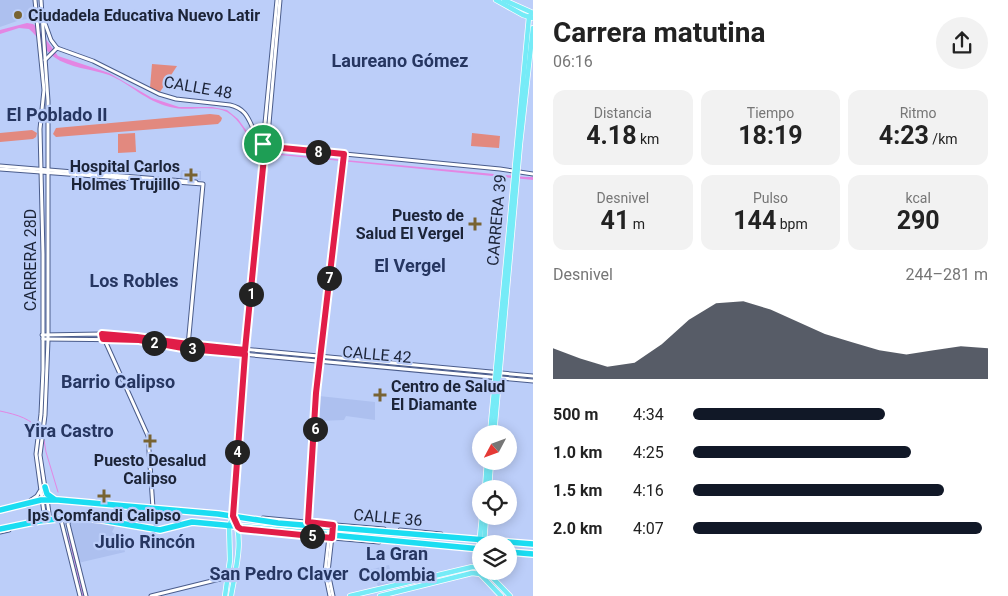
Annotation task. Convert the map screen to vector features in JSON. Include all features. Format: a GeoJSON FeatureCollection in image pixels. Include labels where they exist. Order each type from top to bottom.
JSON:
{"type":"FeatureCollection","features":[{"type":"Feature","properties":{"kind":"highway"},"geometry":{"type":"LineString","coordinates":[[42,488],[49,497],[58,500]]}},
{"type":"Feature","properties":{"kind":"highway"},"geometry":{"type":"LineString","coordinates":[[1,509],[44,500],[58,500],[472,538]]}},
{"type":"Feature","properties":{"kind":"highway"},"geometry":{"type":"LineString","coordinates":[[0,531],[47,520],[72,518],[102,520],[155,530],[187,523],[472,549]]}},
{"type":"Feature","properties":{"kind":"highway"},"geometry":{"type":"LineString","coordinates":[[517,542],[533,543]]}},
{"type":"Feature","properties":{"kind":"highway"},"geometry":{"type":"LineString","coordinates":[[517,554],[533,555]]}},
{"type":"Feature","properties":{"kind":"main road"},"geometry":{"type":"LineString","coordinates":[[496,0],[526,16],[531,16]]}},
{"type":"Feature","properties":{"kind":"main road"},"geometry":{"type":"LineString","coordinates":[[504,0],[531,16]]}},
{"type":"Feature","properties":{"kind":"main road","name":"CARRERA 39"},"geometry":{"type":"LineString","coordinates":[[515,171],[531,16]]}},
{"type":"Feature","properties":{"kind":"main road","name":"CARRERA 39"},"geometry":{"type":"LineString","coordinates":[[528,53],[533,28]]}},
{"type":"Feature","properties":{"kind":"main road","name":"CARRERA 39"},"geometry":{"type":"LineString","coordinates":[[491,425],[515,182],[515,150],[522,107]]}},
{"type":"Feature","properties":{"kind":"main road","name":"CARRERA 39"},"geometry":{"type":"LineString","coordinates":[[494,425],[497,375]]}},
{"type":"Feature","properties":{"kind":"main road"},"geometry":{"type":"LineString","coordinates":[[224,596],[230,560],[229,526],[237,517]]}},
{"type":"Feature","properties":{"kind":"main road"},"geometry":{"type":"LineString","coordinates":[[231,596],[238,554],[237,517]]}},
{"type":"Feature","properties":{"kind":"main road"},"geometry":{"type":"LineString","coordinates":[[350,596],[472,568]]}},
{"type":"Feature","properties":{"kind":"main road"},"geometry":{"type":"LineString","coordinates":[[380,596],[472,572]]}},
{"type":"Feature","properties":{"kind":"main road"},"geometry":{"type":"LineString","coordinates":[[486,580],[501,596]]}},
{"type":"Feature","properties":{"kind":"main road"},"geometry":{"type":"LineString","coordinates":[[494,580],[510,596]]}},
{"type":"Feature","properties":{"kind":"main road"},"geometry":{"type":"LineString","coordinates":[[495,590],[500,590],[501,587]]}},
{"type":"Feature","properties":{"kind":"street","name":"CARRERA 28D"},"geometry":{"type":"LineString","coordinates":[[35,0],[44,90],[40,129],[44,254],[40,422],[36,454],[47,520]]}},
{"type":"Feature","properties":{"kind":"street","name":"CARRERA 28D"},"geometry":{"type":"LineString","coordinates":[[41,0],[48,90],[48,337],[44,428],[41,447],[42,488]]}},
{"type":"Feature","properties":{"kind":"street"},"geometry":{"type":"LineString","coordinates":[[237,517],[245,352],[278,0]]}},
{"type":"Feature","properties":{"kind":"street","name":"CARRERA 28D"},"geometry":{"type":"LineString","coordinates":[[41,12],[56,49]]}},
{"type":"Feature","properties":{"kind":"street"},"geometry":{"type":"LineString","coordinates":[[47,58],[56,49]]}},
{"type":"Feature","properties":{"kind":"street","name":"CALLE 48"},"geometry":{"type":"LineString","coordinates":[[56,49],[94,61],[159,94],[172,98],[230,104],[239,107],[247,115],[255,133],[265,146]]}},
{"type":"Feature","properties":{"kind":"street"},"geometry":{"type":"LineString","coordinates":[[265,146],[344,156],[533,174]]}},
{"type":"Feature","properties":{"kind":"street"},"geometry":{"type":"LineString","coordinates":[[308,522],[320,356],[344,156]]}},
{"type":"Feature","properties":{"kind":"street"},"geometry":{"type":"LineString","coordinates":[[0,168],[202,184],[188,346]]}},
{"type":"Feature","properties":{"kind":"street"},"geometry":{"type":"LineString","coordinates":[[48,337],[102,334],[137,337],[188,346]]}},
{"type":"Feature","properties":{"kind":"street"},"geometry":{"type":"LineString","coordinates":[[102,334],[148,436],[153,508]]}},
{"type":"Feature","properties":{"kind":"street"},"geometry":{"type":"LineString","coordinates":[[42,337],[139,340],[188,346]]}},
{"type":"Feature","properties":{"kind":"street","name":"CALLE 42"},"geometry":{"type":"LineString","coordinates":[[188,346],[320,361],[497,375],[533,376]]}},
{"type":"Feature","properties":{"kind":"street","name":"CALLE 42"},"geometry":{"type":"LineString","coordinates":[[245,352],[320,356],[497,375],[533,381]]}},
{"type":"Feature","properties":{"kind":"street"},"geometry":{"type":"LineString","coordinates":[[31,500],[38,495],[42,488]]}},
{"type":"Feature","properties":{"kind":"street"},"geometry":{"type":"LineString","coordinates":[[1,509],[31,500],[44,500]]}},
{"type":"Feature","properties":{"kind":"street"},"geometry":{"type":"LineString","coordinates":[[72,518],[68,524],[86,596]]}},
{"type":"Feature","properties":{"kind":"street"},"geometry":{"type":"LineString","coordinates":[[61,520],[80,596]]}},
{"type":"Feature","properties":{"kind":"street","name":"CALLE 36"},"geometry":{"type":"LineString","coordinates":[[293,522],[308,522],[331,526]]}},
{"type":"Feature","properties":{"kind":"street"},"geometry":{"type":"LineString","coordinates":[[331,526],[328,572],[332,596]]}},
{"type":"Feature","properties":{"kind":"street"},"geometry":{"type":"LineString","coordinates":[[150,596],[228,577]]}},
{"type":"Feature","properties":{"kind":"shaded area","name":"Ciudadela Educativa Nuevo Latir"},"geometry":{"type":"Polygon","coordinates":[[[0,0],[35,0],[37,18],[20,20],[0,27],[0,0]]]}},
{"type":"Feature","properties":{"kind":"shaded area"},"geometry":{"type":"Polygon","coordinates":[[[27,23],[37,27],[58,56],[109,73],[152,98],[179,107],[212,107],[227,110],[238,119],[256,144],[271,153],[533,177],[533,180],[270,154],[256,146],[238,122],[227,112],[207,108],[184,109],[170,107],[153,101],[109,75],[60,61],[50,54],[29,29],[19,28],[0,34],[0,30],[27,23]]]}},
{"type":"Feature","properties":{"kind":"shaded area"},"geometry":{"type":"Polygon","coordinates":[[[152,64],[177,66],[160,92],[150,88],[152,64]]]}},
{"type":"Feature","properties":{"kind":"shaded area"},"geometry":{"type":"Polygon","coordinates":[[[210,114],[219,115],[222,118],[221,121],[218,124],[56,137],[53,134],[56,128],[210,114]]]}},
{"type":"Feature","properties":{"kind":"shaded area"},"geometry":{"type":"Polygon","coordinates":[[[32,130],[37,133],[33,139],[0,142],[0,133],[32,130]]]}},
{"type":"Feature","properties":{"kind":"shaded area"},"geometry":{"type":"Polygon","coordinates":[[[135,133],[136,152],[118,153],[118,134],[135,133]]]}},
{"type":"Feature","properties":{"kind":"shaded area"},"geometry":{"type":"Polygon","coordinates":[[[472,133],[500,136],[499,148],[471,146],[472,133]]]}},
{"type":"Feature","properties":{"kind":"shaded area","name":"Hospital Carlos Holmes Trujillo"},"geometry":{"type":"Polygon","coordinates":[[[181,170],[201,171],[201,180],[180,179],[181,170]]]}},
{"type":"Feature","properties":{"kind":"shaded area"},"geometry":{"type":"Polygon","coordinates":[[[319,396],[375,402],[375,420],[346,416],[344,420],[318,421],[319,396]]]}},
{"type":"Feature","properties":{"kind":"shaded area"},"geometry":{"type":"Polygon","coordinates":[[[72,518],[109,522],[115,526],[112,532],[121,539],[125,552],[78,563],[69,520],[72,518]]]}},
{"type":"Feature","properties":{"kind":"shaded area"},"geometry":{"type":"Polygon","coordinates":[[[389,565],[393,583],[378,587],[375,577],[371,577],[369,570],[389,565]]]}},
{"type":"Feature","properties":{"kind":"waterway"},"geometry":{"type":"LineString","coordinates":[[0,411],[24,418],[42,433]]}},
{"type":"Feature","properties":{"kind":"waterway"},"geometry":{"type":"LineString","coordinates":[[44,440],[58,492]]}},
{"type":"Feature","properties":{"kind":"waterway"},"geometry":{"type":"LineString","coordinates":[[68,534],[83,596]]}},
{"type":"Feature","properties":{"kind":"place","name":"Ciudadela Educativa Nuevo Latir"},"geometry":{"type":"Point","coordinates":[18,15]}},
{"type":"Feature","properties":{"kind":"place","name":"Hospital Carlos Holmes Trujillo"},"geometry":{"type":"Point","coordinates":[191,175]}},
{"type":"Feature","properties":{"kind":"place","name":"Puesto de Salud El Vergel"},"geometry":{"type":"Point","coordinates":[475,224]}},
{"type":"Feature","properties":{"kind":"place","name":"Centro de Salud El Diamante"},"geometry":{"type":"Point","coordinates":[380,395]}},
{"type":"Feature","properties":{"kind":"place","name":"Puesto Desalud Calipso"},"geometry":{"type":"Point","coordinates":[150,441]}},
{"type":"Feature","properties":{"kind":"place","name":"Ips Comfandi Calipso"},"geometry":{"type":"Point","coordinates":[104,496]}},
{"type":"Feature","properties":{"kind":"district","name":"Laureano Gómez"},"geometry":{"type":"Point","coordinates":[400,61]}},
{"type":"Feature","properties":{"kind":"district","name":"El Poblado II"},"geometry":{"type":"Point","coordinates":[57,115]}},
{"type":"Feature","properties":{"kind":"district","name":"El Vergel"},"geometry":{"type":"Point","coordinates":[410,266]}},
{"type":"Feature","properties":{"kind":"district","name":"Los Robles"},"geometry":{"type":"Point","coordinates":[134,281]}},
{"type":"Feature","properties":{"kind":"district","name":"Barrio Calipso"},"geometry":{"type":"Point","coordinates":[118,382]}},
{"type":"Feature","properties":{"kind":"district","name":"Yira Castro"},"geometry":{"type":"Point","coordinates":[69,431]}},
{"type":"Feature","properties":{"kind":"district","name":"Julio Rincón"},"geometry":{"type":"Point","coordinates":[145,542]}},
{"type":"Feature","properties":{"kind":"district","name":"La Gran Colombia"},"geometry":{"type":"Point","coordinates":[397,564]}},
{"type":"Feature","properties":{"kind":"district","name":"San Pedro Claver"},"geometry":{"type":"Point","coordinates":[279,574]}},
{"type":"Feature","properties":{"kind":"route"},"geometry":{"type":"LineString","coordinates":[[263,144],[265,147],[245,350],[188,344],[188,349],[139,340],[103,339],[102,334],[188,344],[188,347],[188,349],[245,354],[233,516],[238,527],[241,529],[332,538],[333,525],[308,522],[316,393],[344,154],[272,147],[263,144]]}}]}
